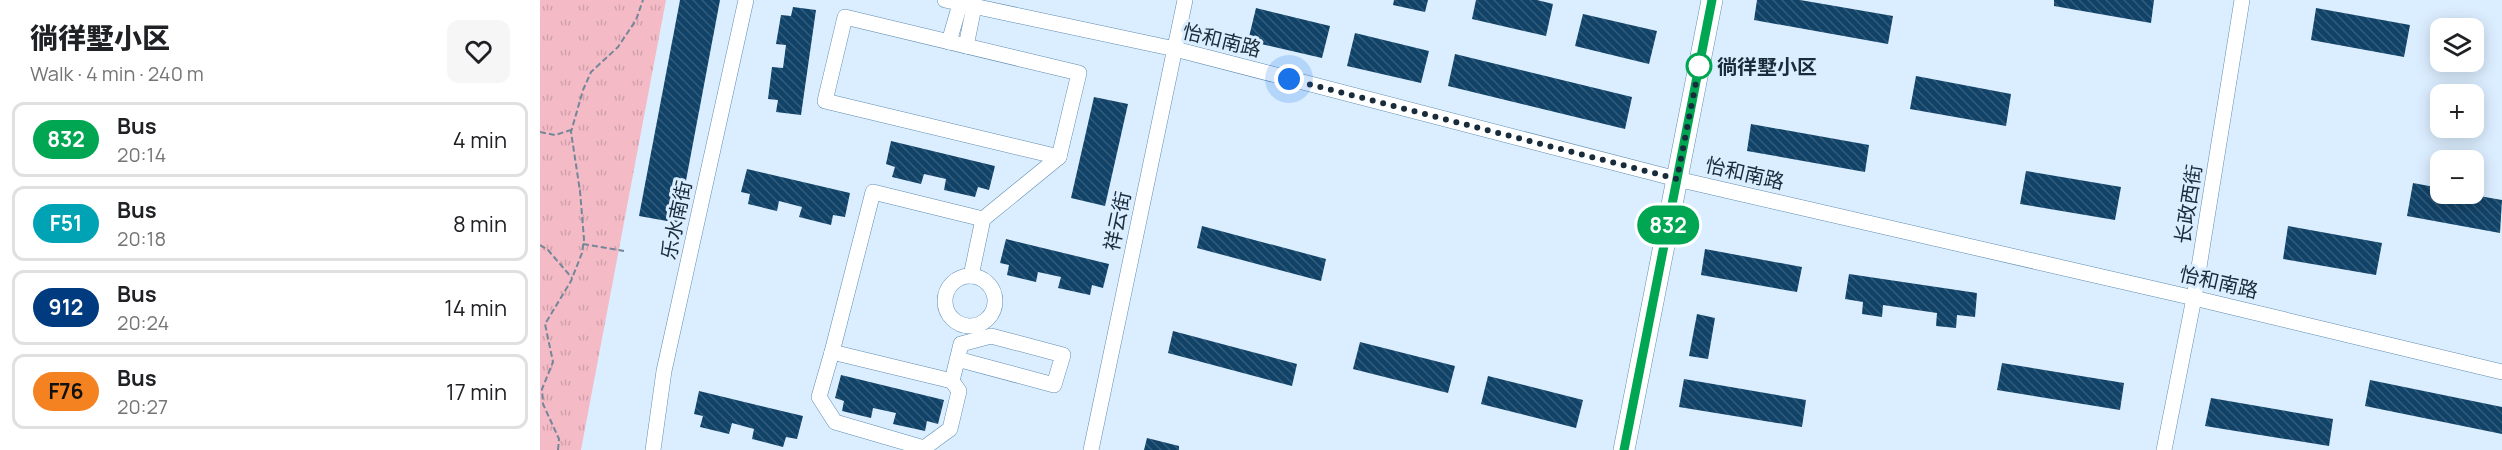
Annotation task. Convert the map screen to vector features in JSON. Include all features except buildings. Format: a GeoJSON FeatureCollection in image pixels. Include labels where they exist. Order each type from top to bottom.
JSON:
{"type":"FeatureCollection","features":[{"type":"Feature","properties":{"kind":"street","name":"乐水南街"},"geometry":{"type":"LineString","coordinates":[[653,450],[664,371],[746,0]]}},
{"type":"Feature","properties":{"kind":"street","name":"祥云街"},"geometry":{"type":"LineString","coordinates":[[1091,450],[1185,0]]}},
{"type":"Feature","properties":{"kind":"street"},"geometry":{"type":"LineString","coordinates":[[1624,450],[1712,0]]}},
{"type":"Feature","properties":{"kind":"street","name":"长政西街"},"geometry":{"type":"LineString","coordinates":[[2164,450],[2194,298],[2242,0]]}},
{"type":"Feature","properties":{"kind":"street","name":"怡和南路"},"geometry":{"type":"LineString","coordinates":[[959,4],[1175,49],[1677,179],[2194,298],[2502,372]]}},
{"type":"Feature","properties":{"kind":"street"},"geometry":{"type":"LineString","coordinates":[[949,42],[959,4]]}},
{"type":"Feature","properties":{"kind":"street"},"geometry":{"type":"LineString","coordinates":[[959,4],[966,46]]}},
{"type":"Feature","properties":{"kind":"street"},"geometry":{"type":"LineString","coordinates":[[971,276],[983,219],[1059,157],[1079,74],[845,17],[825,101],[1059,157]]}},
{"type":"Feature","properties":{"kind":"street"},"geometry":{"type":"LineString","coordinates":[[832,352],[952,381],[959,392],[950,429],[924,448],[835,423],[819,397],[873,192],[983,219]]}},
{"type":"Feature","properties":{"kind":"street"},"geometry":{"type":"LineString","coordinates":[[952,381],[957,359],[961,344],[972,333],[985,321],[994,309],[995,301],[991,286],[971,276],[955,281],[946,296],[948,313],[954,320],[972,333],[1062,355],[1054,385],[957,359]]}},
{"type":"Feature","properties":{"kind":"path"},"geometry":{"type":"LineString","coordinates":[[540,328],[545,324],[572,278],[583,244],[580,191],[571,130],[583,90],[591,72],[618,47],[636,20],[643,0]]}},
{"type":"Feature","properties":{"kind":"path"},"geometry":{"type":"LineString","coordinates":[[540,132],[555,135],[571,130]]}},
{"type":"Feature","properties":{"kind":"path"},"geometry":{"type":"LineString","coordinates":[[540,244],[572,278]]}},
{"type":"Feature","properties":{"kind":"path"},"geometry":{"type":"LineString","coordinates":[[583,244],[624,251]]}},
{"type":"Feature","properties":{"kind":"path"},"geometry":{"type":"LineString","coordinates":[[545,324],[553,362],[542,389],[541,404],[559,439],[558,450]]}},
{"type":"Feature","properties":{"kind":"green space"},"geometry":{"type":"Polygon","coordinates":[[[540,0],[666,0],[581,450],[540,450],[540,0]]]}},
{"type":"Feature","properties":{"kind":"bus line","name":"832"},"geometry":{"type":"LineString","coordinates":[[1624,450],[1712,0]]}},
{"type":"Feature","properties":{"kind":"place","name":"徜徉墅小区"},"geometry":{"type":"Point","coordinates":[1699,66]}},
{"type":"Feature","properties":{"kind":"route"},"geometry":{"type":"LineString","coordinates":[[1289,79],[1677,179],[1700,62],[1699,66]]}}]}
